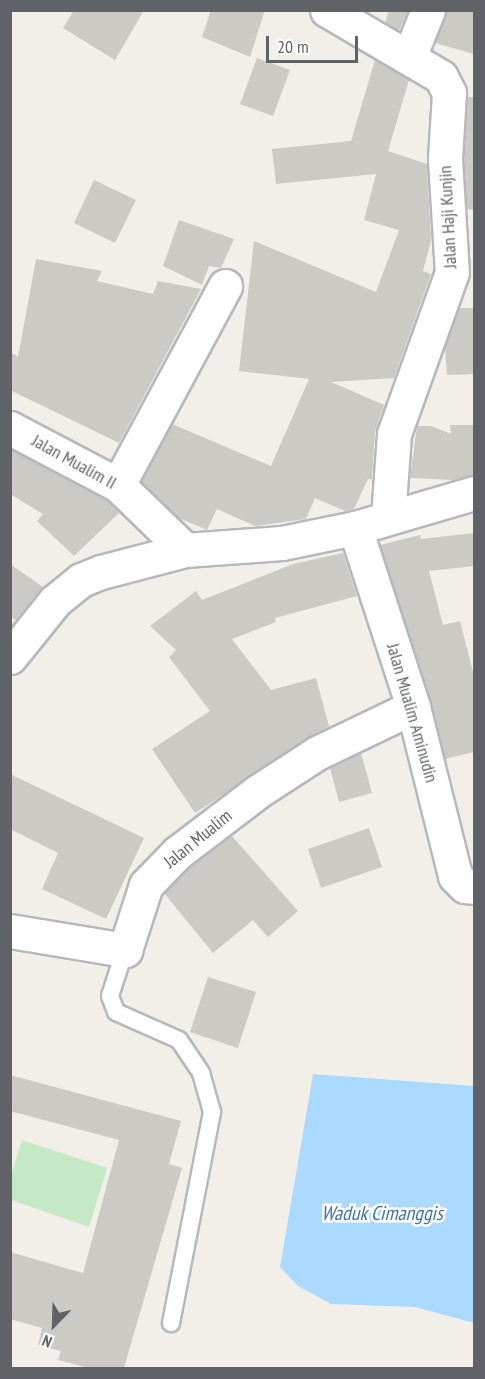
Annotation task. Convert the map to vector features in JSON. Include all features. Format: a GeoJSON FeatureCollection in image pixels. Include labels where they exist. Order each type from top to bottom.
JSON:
{"type":"FeatureCollection","features":[{"type":"Feature","properties":{"kind":"street","name":"Jalan Haji Kunjin"},"geometry":{"type":"LineString","coordinates":[[327,10],[370,38],[409,57],[441,77],[449,93],[445,159],[453,266],[394,434],[388,517]]}},
{"type":"Feature","properties":{"kind":"street"},"geometry":{"type":"LineString","coordinates":[[409,57],[428,10]]}},
{"type":"Feature","properties":{"kind":"street"},"geometry":{"type":"LineString","coordinates":[[118,484],[225,286]]}},
{"type":"Feature","properties":{"kind":"street","name":"Jalan Mualim II"},"geometry":{"type":"LineString","coordinates":[[10,428],[118,484],[185,550]]}},
{"type":"Feature","properties":{"kind":"street"},"geometry":{"type":"LineString","coordinates":[[10,657],[55,601],[81,580],[185,550],[282,543],[355,528],[474,493]]}},
{"type":"Feature","properties":{"kind":"street","name":"Jalan Mualim Aminudin"},"geometry":{"type":"LineString","coordinates":[[355,528],[413,707],[455,876],[465,886],[474,887]]}},
{"type":"Feature","properties":{"kind":"street","name":"Jalan Mualim"},"geometry":{"type":"LineString","coordinates":[[130,933],[146,885],[229,812],[317,753],[413,707]]}},
{"type":"Feature","properties":{"kind":"street"},"geometry":{"type":"LineString","coordinates":[[10,931],[130,933]]}},
{"type":"Feature","properties":{"kind":"lane"},"geometry":{"type":"LineString","coordinates":[[130,933],[110,996],[116,1012],[179,1040],[201,1073],[212,1112],[171,1323]]}},
{"type":"Feature","properties":{"kind":"green space"},"geometry":{"type":"Polygon","coordinates":[[[22,1140],[107,1168],[89,1227],[11,1200],[11,1176],[22,1140]]]}},
{"type":"Feature","properties":{"kind":"water","name":"Waduk Cimanggis"},"geometry":{"type":"Polygon","coordinates":[[[313,1074],[474,1086],[474,1323],[415,1307],[331,1304],[298,1286],[280,1267],[313,1074]]]}},
{"type":"Feature","properties":{"kind":"building"},"geometry":{"type":"Polygon","coordinates":[[[74,10],[144,10],[115,60],[63,28],[74,10]]]}},
{"type":"Feature","properties":{"kind":"building"},"geometry":{"type":"Polygon","coordinates":[[[211,10],[265,10],[250,57],[202,37],[211,10]]]}},
{"type":"Feature","properties":{"kind":"building"},"geometry":{"type":"Polygon","coordinates":[[[389,10],[408,10],[399,31],[385,23],[389,10]]]}},
{"type":"Feature","properties":{"kind":"building"},"geometry":{"type":"Polygon","coordinates":[[[446,10],[474,10],[474,54],[435,43],[446,10]]]}},
{"type":"Feature","properties":{"kind":"building"},"geometry":{"type":"Polygon","coordinates":[[[257,58],[290,70],[273,116],[240,104],[257,58]]]}},
{"type":"Feature","properties":{"kind":"building"},"geometry":{"type":"Polygon","coordinates":[[[375,60],[409,80],[388,151],[427,164],[431,241],[423,271],[431,274],[394,378],[331,382],[384,405],[375,432],[372,479],[368,479],[354,509],[345,511],[315,498],[306,519],[255,526],[217,509],[207,530],[179,518],[141,481],[172,424],[271,466],[309,379],[239,371],[254,241],[376,292],[399,230],[364,220],[376,174],[276,184],[272,149],[351,141],[375,60]]]}},
{"type":"Feature","properties":{"kind":"building"},"geometry":{"type":"Polygon","coordinates":[[[468,97],[474,97],[474,210],[467,209],[464,159],[468,97]]]}},
{"type":"Feature","properties":{"kind":"building"},"geometry":{"type":"Polygon","coordinates":[[[94,180],[136,200],[115,243],[74,223],[94,180]]]}},
{"type":"Feature","properties":{"kind":"building"},"geometry":{"type":"Polygon","coordinates":[[[179,220],[234,239],[221,268],[209,266],[202,285],[163,266],[179,220]]]}},
{"type":"Feature","properties":{"kind":"building"},"geometry":{"type":"Polygon","coordinates":[[[36,259],[102,271],[97,281],[153,294],[158,281],[201,289],[119,443],[10,390],[10,352],[18,357],[36,259]]]}},
{"type":"Feature","properties":{"kind":"building"},"geometry":{"type":"Polygon","coordinates":[[[459,308],[474,308],[474,374],[447,375],[445,347],[459,308]]]}},
{"type":"Feature","properties":{"kind":"building"},"geometry":{"type":"Polygon","coordinates":[[[450,425],[474,425],[474,475],[453,480],[410,478],[417,426],[431,426],[451,434],[450,425]]]}},
{"type":"Feature","properties":{"kind":"building"},"geometry":{"type":"Polygon","coordinates":[[[10,449],[107,500],[119,513],[74,556],[37,521],[43,514],[10,494],[10,449]]]}},
{"type":"Feature","properties":{"kind":"building"},"geometry":{"type":"Polygon","coordinates":[[[474,533],[474,566],[429,571],[443,625],[460,621],[474,676],[474,752],[445,759],[431,701],[380,545],[420,535],[421,539],[474,533]]]}},
{"type":"Feature","properties":{"kind":"building"},"geometry":{"type":"Polygon","coordinates":[[[343,553],[357,596],[275,618],[276,622],[232,639],[271,690],[316,678],[329,726],[195,813],[152,749],[210,711],[169,657],[176,650],[150,626],[196,591],[202,600],[293,564],[343,553]]]}},
{"type":"Feature","properties":{"kind":"building"},"geometry":{"type":"Polygon","coordinates":[[[10,564],[43,587],[16,620],[10,617],[10,564]]]}},
{"type":"Feature","properties":{"kind":"building"},"geometry":{"type":"Polygon","coordinates":[[[361,753],[372,793],[339,802],[330,768],[361,753]]]}},
{"type":"Feature","properties":{"kind":"building"},"geometry":{"type":"Polygon","coordinates":[[[10,774],[144,838],[106,919],[42,889],[58,853],[10,829],[10,774]]]}},
{"type":"Feature","properties":{"kind":"building"},"geometry":{"type":"Polygon","coordinates":[[[369,828],[382,867],[321,888],[308,849],[369,828]]]}},
{"type":"Feature","properties":{"kind":"building"},"geometry":{"type":"Polygon","coordinates":[[[231,835],[298,911],[268,937],[253,920],[213,953],[164,893],[189,867],[231,835]]]}},
{"type":"Feature","properties":{"kind":"building"},"geometry":{"type":"Polygon","coordinates":[[[208,977],[256,992],[238,1048],[190,1032],[208,977]]]}},
{"type":"Feature","properties":{"kind":"building"},"geometry":{"type":"Polygon","coordinates":[[[10,1075],[181,1121],[169,1164],[182,1168],[124,1368],[89,1368],[58,1360],[61,1351],[38,1345],[42,1328],[10,1319],[10,1252],[83,1273],[119,1140],[10,1111],[10,1075]]]}}]}
